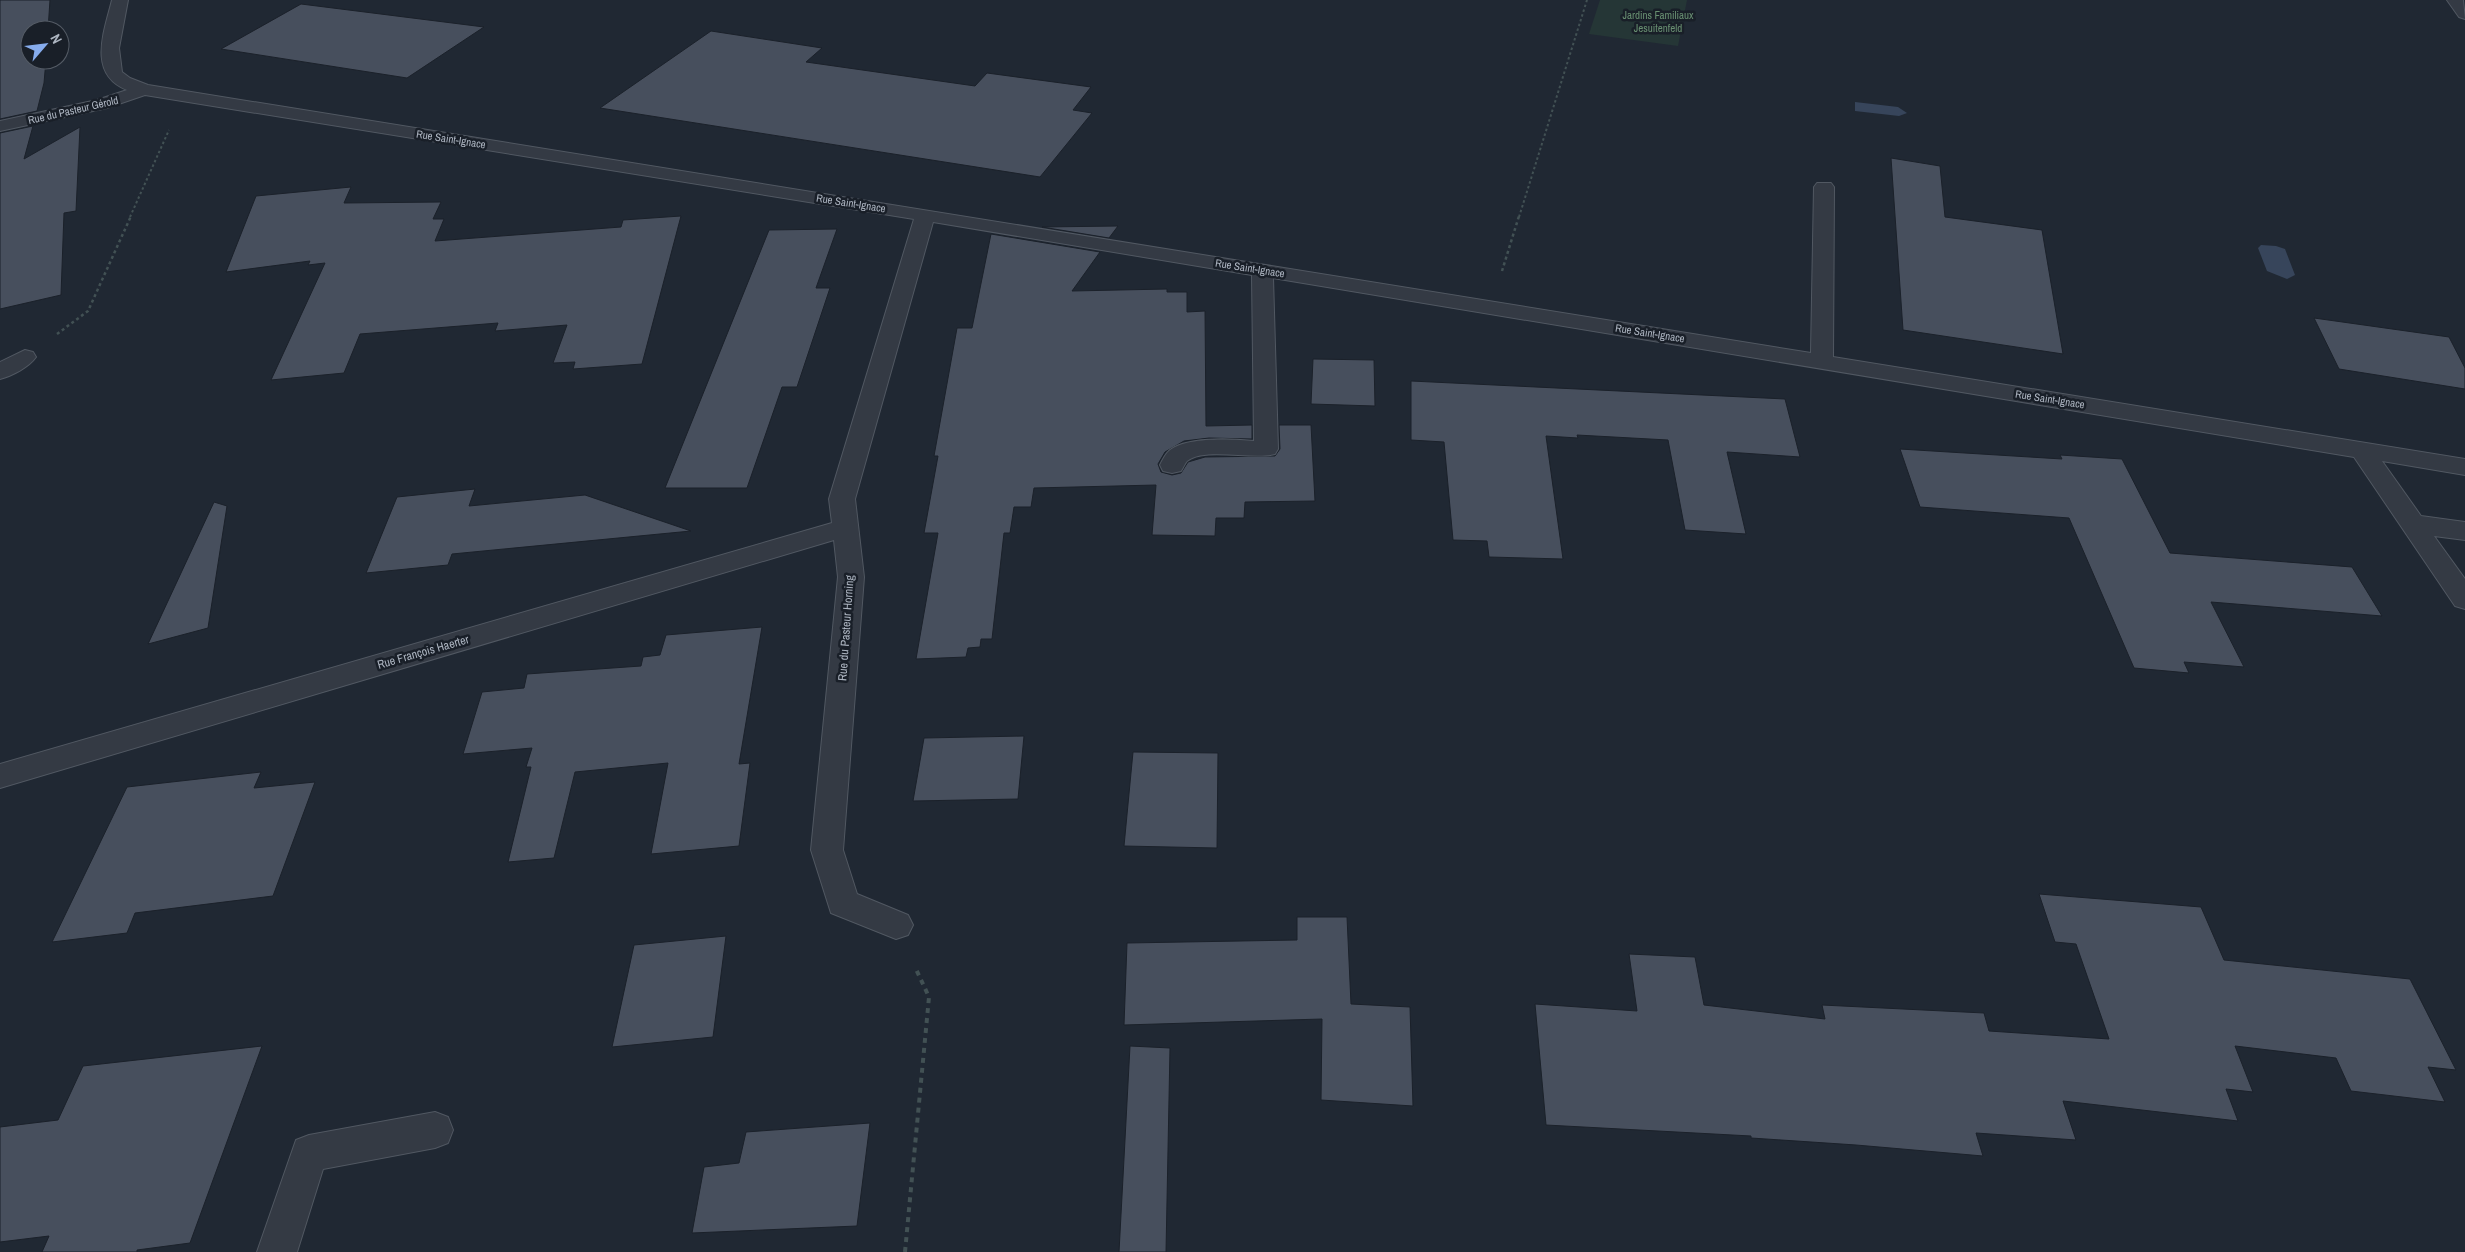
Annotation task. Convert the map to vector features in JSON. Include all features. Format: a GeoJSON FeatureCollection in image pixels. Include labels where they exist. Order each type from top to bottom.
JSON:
{"type":"FeatureCollection","features":[{"type":"Feature","properties":{"kind":"street","name":"Rue Saint-Ignace"},"geometry":{"type":"LineString","coordinates":[[120,0],[109,56],[111,66],[114,75],[125,83],[144,90],[925,215],[2465,467]]}},
{"type":"Feature","properties":{"kind":"street"},"geometry":{"type":"LineString","coordinates":[[2455,0],[2465,14]]}},
{"type":"Feature","properties":{"kind":"street","name":"Rue du Pasteur Gérold"},"geometry":{"type":"LineString","coordinates":[[0,126],[92,106],[144,90]]}},
{"type":"Feature","properties":{"kind":"street"},"geometry":{"type":"LineString","coordinates":[[1822,362],[1824,187]]}},
{"type":"Feature","properties":{"kind":"street","name":"Rue du Pasteur Horning"},"geometry":{"type":"LineString","coordinates":[[896,925],[843,903],[827,850],[851,578],[842,499],[925,215]]}},
{"type":"Feature","properties":{"kind":"street"},"geometry":{"type":"LineString","coordinates":[[1172,465],[1178,456],[1213,448],[1266,449],[1262,270]]}},
{"type":"Feature","properties":{"kind":"street"},"geometry":{"type":"LineString","coordinates":[[0,372],[25,357]]}},
{"type":"Feature","properties":{"kind":"street"},"geometry":{"type":"LineString","coordinates":[[2361,449],[2465,599]]}},
{"type":"Feature","properties":{"kind":"street"},"geometry":{"type":"LineString","coordinates":[[2413,524],[2465,531]]}},
{"type":"Feature","properties":{"kind":"street","name":"Rue François Haerter"},"geometry":{"type":"LineString","coordinates":[[0,776],[846,528]]}},
{"type":"Feature","properties":{"kind":"street"},"geometry":{"type":"LineString","coordinates":[[277,1252],[309,1153],[435,1130]]}},
{"type":"Feature","properties":{"kind":"path"},"geometry":{"type":"LineString","coordinates":[[1490,307],[1587,0]]}},
{"type":"Feature","properties":{"kind":"path"},"geometry":{"type":"LineString","coordinates":[[25,357],[88,311],[176,114],[193,98]]}},
{"type":"Feature","properties":{"kind":"path"},"geometry":{"type":"LineString","coordinates":[[896,925],[929,997],[905,1252]]}},
{"type":"Feature","properties":{"kind":"green space","name":"Jardins Familiaux Jesuitenfeld"},"geometry":{"type":"Polygon","coordinates":[[[1600,0],[1687,0],[1678,46],[1589,34],[1600,0]]]}},
{"type":"Feature","properties":{"kind":"water"},"geometry":{"type":"Polygon","coordinates":[[[1855,102],[1898,107],[1907,113],[1899,116],[1855,111],[1855,102]]]}},
{"type":"Feature","properties":{"kind":"water"},"geometry":{"type":"Polygon","coordinates":[[[2261,245],[2285,249],[2295,275],[2287,279],[2267,271],[2258,248],[2261,245]]]}},
{"type":"Feature","properties":{"kind":"building"},"geometry":{"type":"Polygon","coordinates":[[[0,0],[50,0],[49,20],[20,20],[20,70],[45,70],[37,111],[0,119],[0,0]]]}},
{"type":"Feature","properties":{"kind":"building"},"geometry":{"type":"Polygon","coordinates":[[[301,4],[484,27],[407,78],[221,49],[301,4]]]}},
{"type":"Feature","properties":{"kind":"building"},"geometry":{"type":"Polygon","coordinates":[[[711,31],[822,48],[806,62],[975,86],[987,73],[1091,87],[1073,110],[1092,113],[1040,177],[600,108],[711,31]]]}},
{"type":"Feature","properties":{"kind":"building"},"geometry":{"type":"Polygon","coordinates":[[[33,126],[24,159],[80,127],[76,211],[64,213],[61,295],[0,309],[0,133],[33,126]]]}},
{"type":"Feature","properties":{"kind":"building"},"geometry":{"type":"Polygon","coordinates":[[[1891,158],[1940,166],[1945,217],[2042,230],[2063,354],[1903,330],[1891,158]]]}},
{"type":"Feature","properties":{"kind":"building"},"geometry":{"type":"Polygon","coordinates":[[[351,187],[344,203],[441,202],[433,219],[444,219],[435,241],[621,227],[623,220],[681,216],[642,364],[573,369],[575,362],[553,363],[567,325],[495,331],[498,323],[360,334],[344,373],[271,380],[325,263],[308,265],[310,261],[226,272],[256,196],[351,187]]]}},
{"type":"Feature","properties":{"kind":"building"},"geometry":{"type":"Polygon","coordinates":[[[1118,226],[1109,238],[1042,227],[1118,226]]]}},
{"type":"Feature","properties":{"kind":"building"},"geometry":{"type":"Polygon","coordinates":[[[837,229],[816,288],[830,288],[797,387],[782,387],[747,488],[665,488],[769,230],[837,229]]]}},
{"type":"Feature","properties":{"kind":"building"},"geometry":{"type":"Polygon","coordinates":[[[991,234],[1100,252],[1072,291],[1167,289],[1167,292],[1187,292],[1187,312],[1205,311],[1206,426],[1252,425],[1252,439],[1209,438],[1184,441],[1165,452],[1158,464],[1161,472],[1172,475],[1181,473],[1188,462],[1205,457],[1275,456],[1280,449],[1279,425],[1311,425],[1315,501],[1245,502],[1244,518],[1216,518],[1215,536],[1152,535],[1156,485],[1034,488],[1031,507],[1014,507],[1010,533],[1004,533],[992,639],[981,639],[980,647],[968,648],[966,657],[916,659],[938,533],[924,533],[938,456],[934,456],[957,328],[972,328],[991,234]]]}},
{"type":"Feature","properties":{"kind":"building"},"geometry":{"type":"Polygon","coordinates":[[[2314,318],[2449,337],[2465,368],[2465,389],[2339,369],[2314,318]]]}},
{"type":"Feature","properties":{"kind":"building"},"geometry":{"type":"Polygon","coordinates":[[[1313,359],[1374,360],[1375,406],[1311,404],[1313,359]]]}},
{"type":"Feature","properties":{"kind":"building"},"geometry":{"type":"Polygon","coordinates":[[[1411,381],[1785,399],[1800,457],[1727,452],[1746,534],[1685,530],[1668,440],[1577,435],[1578,438],[1546,436],[1563,559],[1489,557],[1487,541],[1453,540],[1444,442],[1411,440],[1411,381]]]}},
{"type":"Feature","properties":{"kind":"building"},"geometry":{"type":"Polygon","coordinates":[[[1900,449],[2062,459],[2060,455],[2122,459],[2170,553],[2352,567],[2382,616],[2211,602],[2244,667],[2184,662],[2189,673],[2134,668],[2069,518],[1920,507],[1900,449]]]}},
{"type":"Feature","properties":{"kind":"building"},"geometry":{"type":"Polygon","coordinates":[[[475,489],[469,506],[585,495],[691,531],[452,554],[448,565],[366,573],[397,497],[475,489]]]}},
{"type":"Feature","properties":{"kind":"building"},"geometry":{"type":"Polygon","coordinates":[[[214,502],[227,506],[208,628],[148,644],[214,502]]]}},
{"type":"Feature","properties":{"kind":"building"},"geometry":{"type":"Polygon","coordinates":[[[762,627],[739,764],[750,763],[739,846],[651,854],[668,763],[575,772],[554,858],[508,862],[531,767],[526,767],[532,748],[463,754],[482,692],[524,688],[527,674],[641,666],[643,657],[660,655],[666,635],[762,627]]]}},
{"type":"Feature","properties":{"kind":"building"},"geometry":{"type":"Polygon","coordinates":[[[1024,736],[1018,799],[913,801],[924,738],[1024,736]]]}},
{"type":"Feature","properties":{"kind":"building"},"geometry":{"type":"Polygon","coordinates":[[[1133,752],[1218,753],[1217,848],[1124,846],[1133,752]]]}},
{"type":"Feature","properties":{"kind":"building"},"geometry":{"type":"Polygon","coordinates":[[[261,772],[254,788],[315,782],[273,896],[135,913],[127,933],[52,942],[127,787],[261,772]]]}},
{"type":"Feature","properties":{"kind":"building"},"geometry":{"type":"Polygon","coordinates":[[[2039,894],[2201,907],[2224,960],[2410,979],[2456,1070],[2428,1067],[2445,1102],[2351,1091],[2336,1058],[2235,1046],[2253,1092],[2226,1089],[2238,1121],[2063,1101],[2076,1140],[1976,1133],[1983,1156],[1751,1138],[1751,1136],[1546,1125],[1535,1004],[1637,1011],[1629,954],[1695,957],[1704,1005],[1825,1019],[1822,1005],[1984,1013],[1989,1031],[2109,1039],[2076,944],[2055,942],[2039,894]]]}},
{"type":"Feature","properties":{"kind":"building"},"geometry":{"type":"Polygon","coordinates":[[[1297,917],[1347,917],[1351,1004],[1410,1007],[1413,1106],[1321,1100],[1322,1019],[1124,1025],[1127,943],[1297,940],[1297,917]]]}},
{"type":"Feature","properties":{"kind":"building"},"geometry":{"type":"Polygon","coordinates":[[[726,936],[713,1037],[612,1047],[634,945],[726,936]]]}},
{"type":"Feature","properties":{"kind":"building"},"geometry":{"type":"Polygon","coordinates":[[[262,1046],[190,1243],[137,1250],[137,1252],[42,1252],[49,1236],[0,1242],[0,1127],[58,1120],[83,1066],[262,1046]]]}},
{"type":"Feature","properties":{"kind":"building"},"geometry":{"type":"Polygon","coordinates":[[[1130,1046],[1170,1048],[1166,1252],[1119,1252],[1130,1046]]]}},
{"type":"Feature","properties":{"kind":"building"},"geometry":{"type":"Polygon","coordinates":[[[870,1123],[857,1226],[692,1233],[704,1167],[739,1163],[746,1132],[870,1123]]]}}]}
